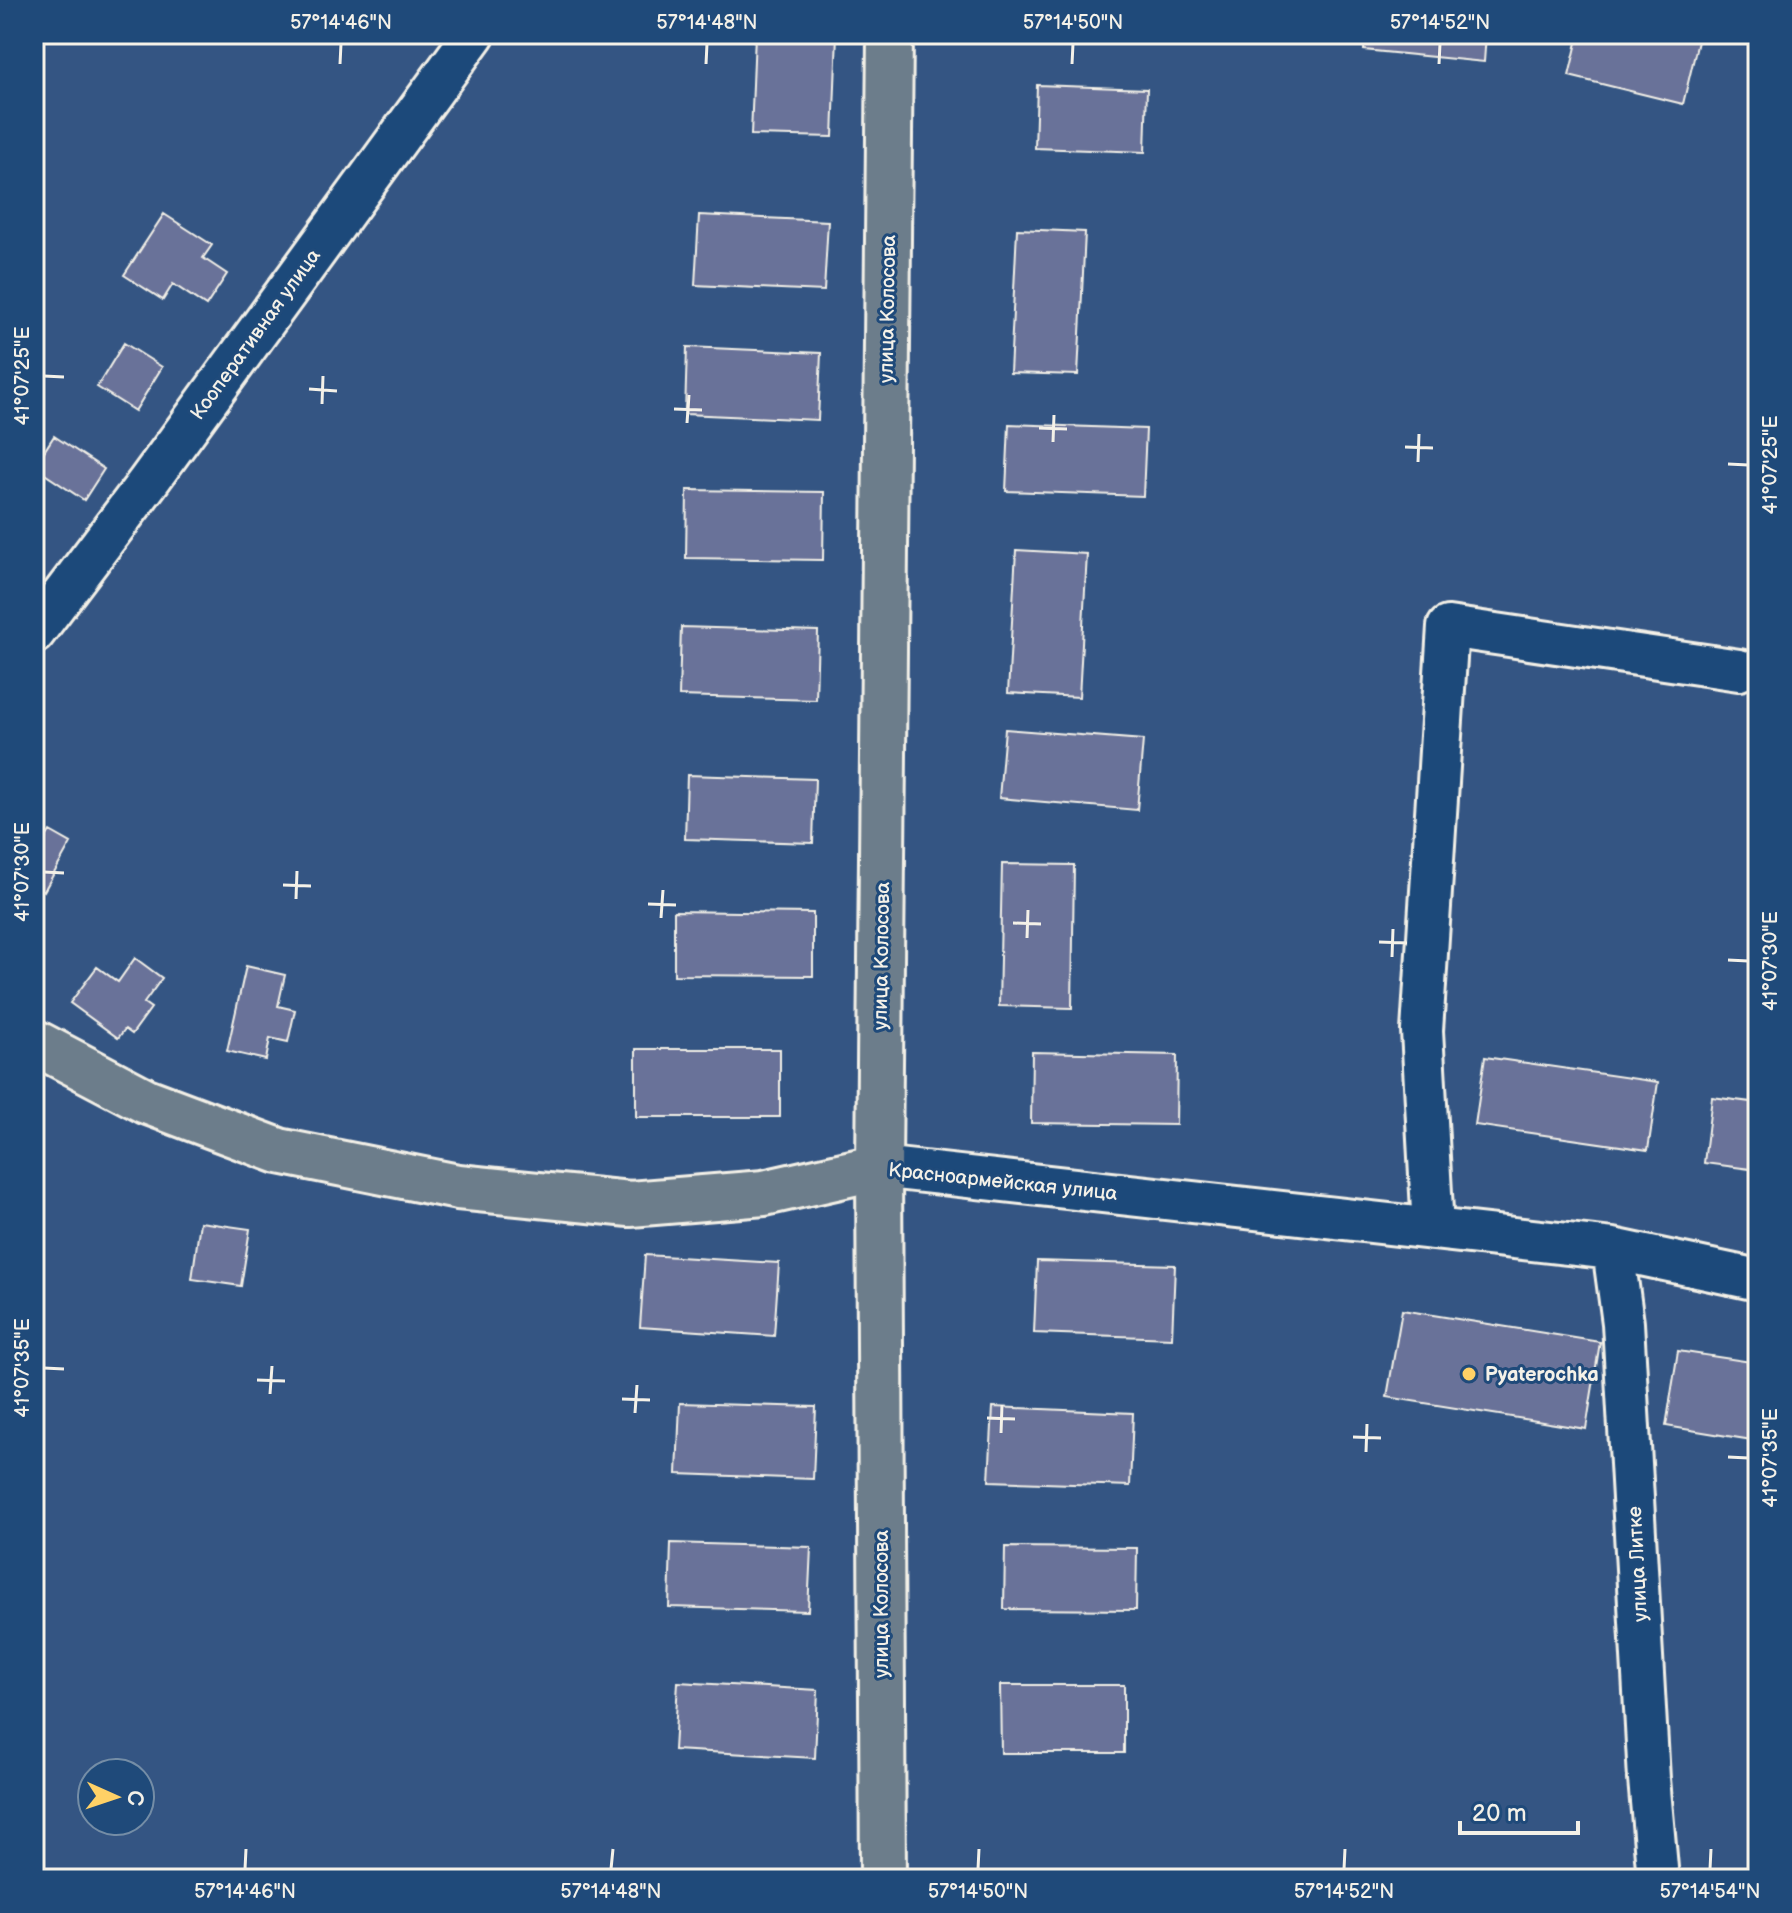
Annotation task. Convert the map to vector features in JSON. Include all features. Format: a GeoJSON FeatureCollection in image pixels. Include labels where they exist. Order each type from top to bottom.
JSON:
{"type":"FeatureCollection","features":[{"type":"Feature","properties":{"kind":"main road","name":"улица Колосова"},"geometry":{"type":"LineString","coordinates":[[883,1879],[879,1167],[890,34]]}},
{"type":"Feature","properties":{"kind":"main road","name":"Красноармейская улица"},"geometry":{"type":"LineString","coordinates":[[34,1042],[146,1101],[279,1151],[458,1187],[630,1204],[764,1193],[879,1167]]}},
{"type":"Feature","properties":{"kind":"street","name":"Кооперативная улица"},"geometry":{"type":"LineString","coordinates":[[34,633],[148,482],[474,34]]}},
{"type":"Feature","properties":{"kind":"street"},"geometry":{"type":"LineString","coordinates":[[1433,1229],[1422,1031],[1448,627],[1739,670]]}},
{"type":"Feature","properties":{"kind":"street","name":"Красноармейская улица"},"geometry":{"type":"LineString","coordinates":[[879,1167],[1613,1249],[1758,1280]]}},
{"type":"Feature","properties":{"kind":"street","name":"улица Литке"},"geometry":{"type":"LineString","coordinates":[[1613,1249],[1623,1323],[1649,1779],[1658,1879]]}},
{"type":"Feature","properties":{"kind":"building"},"geometry":{"type":"Polygon","coordinates":[[[755,34],[837,34],[833,137],[751,135],[755,34]]]}},
{"type":"Feature","properties":{"kind":"building"},"geometry":{"type":"Polygon","coordinates":[[[1365,34],[1486,34],[1484,62],[1364,50],[1365,34]]]}},
{"type":"Feature","properties":{"kind":"building"},"geometry":{"type":"Polygon","coordinates":[[[1579,34],[1688,34],[1699,37],[1683,104],[1569,76],[1579,34]]]}},
{"type":"Feature","properties":{"kind":"building"},"geometry":{"type":"Polygon","coordinates":[[[1037,85],[1147,89],[1145,152],[1035,148],[1037,85]]]}},
{"type":"Feature","properties":{"kind":"building"},"geometry":{"type":"Polygon","coordinates":[[[164,214],[212,245],[203,258],[227,274],[206,306],[173,284],[163,300],[124,275],[164,214]]]}},
{"type":"Feature","properties":{"kind":"building"},"geometry":{"type":"Polygon","coordinates":[[[699,215],[828,221],[824,291],[695,285],[699,215]]]}},
{"type":"Feature","properties":{"kind":"building"},"geometry":{"type":"Polygon","coordinates":[[[1017,229],[1085,232],[1078,375],[1010,373],[1017,229]]]}},
{"type":"Feature","properties":{"kind":"building"},"geometry":{"type":"Polygon","coordinates":[[[124,343],[162,367],[135,411],[97,387],[124,343]]]}},
{"type":"Feature","properties":{"kind":"building"},"geometry":{"type":"Polygon","coordinates":[[[687,347],[821,353],[818,420],[685,414],[687,347]]]}},
{"type":"Feature","properties":{"kind":"building"},"geometry":{"type":"Polygon","coordinates":[[[1009,424],[1146,429],[1143,496],[1006,491],[1009,424]]]}},
{"type":"Feature","properties":{"kind":"building"},"geometry":{"type":"Polygon","coordinates":[[[54,436],[104,469],[84,500],[34,467],[54,436]]]}},
{"type":"Feature","properties":{"kind":"building"},"geometry":{"type":"Polygon","coordinates":[[[687,490],[824,492],[823,560],[686,558],[687,490]]]}},
{"type":"Feature","properties":{"kind":"building"},"geometry":{"type":"Polygon","coordinates":[[[1016,550],[1087,554],[1079,697],[1008,693],[1016,550]]]}},
{"type":"Feature","properties":{"kind":"building"},"geometry":{"type":"Polygon","coordinates":[[[681,627],[818,631],[816,700],[679,696],[681,627]]]}},
{"type":"Feature","properties":{"kind":"building"},"geometry":{"type":"Polygon","coordinates":[[[1005,729],[1143,740],[1137,810],[999,798],[1005,729]]]}},
{"type":"Feature","properties":{"kind":"building"},"geometry":{"type":"Polygon","coordinates":[[[687,775],[815,779],[813,843],[685,839],[687,775]]]}},
{"type":"Feature","properties":{"kind":"building"},"geometry":{"type":"Polygon","coordinates":[[[50,831],[71,843],[44,891],[34,885],[34,846],[39,849],[50,831]]]}},
{"type":"Feature","properties":{"kind":"building"},"geometry":{"type":"Polygon","coordinates":[[[1002,864],[1074,865],[1072,1008],[999,1006],[1002,864]]]}},
{"type":"Feature","properties":{"kind":"building"},"geometry":{"type":"Polygon","coordinates":[[[674,911],[813,913],[813,976],[674,975],[674,911]]]}},
{"type":"Feature","properties":{"kind":"building"},"geometry":{"type":"Polygon","coordinates":[[[135,958],[162,978],[144,1003],[151,1008],[132,1034],[125,1029],[118,1038],[70,1003],[97,967],[118,982],[135,958]]]}},
{"type":"Feature","properties":{"kind":"building"},"geometry":{"type":"Polygon","coordinates":[[[246,966],[285,975],[278,1006],[295,1010],[288,1042],[270,1038],[266,1060],[227,1051],[246,966]]]}},
{"type":"Feature","properties":{"kind":"building"},"geometry":{"type":"Polygon","coordinates":[[[636,1049],[780,1049],[780,1117],[636,1117],[636,1049]]]}},
{"type":"Feature","properties":{"kind":"building"},"geometry":{"type":"Polygon","coordinates":[[[1032,1052],[1177,1055],[1176,1125],[1031,1123],[1032,1052]]]}},
{"type":"Feature","properties":{"kind":"building"},"geometry":{"type":"Polygon","coordinates":[[[1485,1057],[1658,1082],[1648,1150],[1475,1125],[1485,1057]]]}},
{"type":"Feature","properties":{"kind":"building"},"geometry":{"type":"Polygon","coordinates":[[[1712,1097],[1758,1103],[1758,1170],[1704,1163],[1712,1097]]]}},
{"type":"Feature","properties":{"kind":"building"},"geometry":{"type":"Polygon","coordinates":[[[200,1222],[250,1229],[241,1286],[192,1279],[200,1222]]]}},
{"type":"Feature","properties":{"kind":"building"},"geometry":{"type":"Polygon","coordinates":[[[645,1255],[779,1263],[774,1336],[640,1327],[645,1255]]]}},
{"type":"Feature","properties":{"kind":"building"},"geometry":{"type":"Polygon","coordinates":[[[1037,1261],[1175,1265],[1172,1338],[1034,1333],[1037,1261]]]}},
{"type":"Feature","properties":{"kind":"building"},"geometry":{"type":"Polygon","coordinates":[[[1402,1310],[1600,1342],[1586,1429],[1387,1397],[1402,1310]]]}},
{"type":"Feature","properties":{"kind":"building"},"geometry":{"type":"Polygon","coordinates":[[[1678,1351],[1758,1363],[1758,1441],[1666,1426],[1678,1351]]]}},
{"type":"Feature","properties":{"kind":"building"},"geometry":{"type":"Polygon","coordinates":[[[680,1403],[816,1407],[813,1479],[677,1474],[680,1403]]]}},
{"type":"Feature","properties":{"kind":"building"},"geometry":{"type":"Polygon","coordinates":[[[993,1407],[1133,1413],[1130,1486],[989,1481],[993,1407]]]}},
{"type":"Feature","properties":{"kind":"building"},"geometry":{"type":"Polygon","coordinates":[[[671,1543],[811,1547],[808,1611],[669,1607],[671,1543]]]}},
{"type":"Feature","properties":{"kind":"building"},"geometry":{"type":"Polygon","coordinates":[[[1005,1547],[1137,1548],[1136,1610],[1004,1609],[1005,1547]]]}},
{"type":"Feature","properties":{"kind":"building"},"geometry":{"type":"Polygon","coordinates":[[[678,1682],[818,1690],[815,1758],[674,1750],[678,1682]]]}},
{"type":"Feature","properties":{"kind":"building"},"geometry":{"type":"Polygon","coordinates":[[[1000,1685],[1124,1685],[1124,1753],[1001,1753],[1000,1685]]]}},
{"type":"Feature","properties":{"kind":"place","name":"Pyaterochka"},"geometry":{"type":"Point","coordinates":[1469,1374]}}]}
